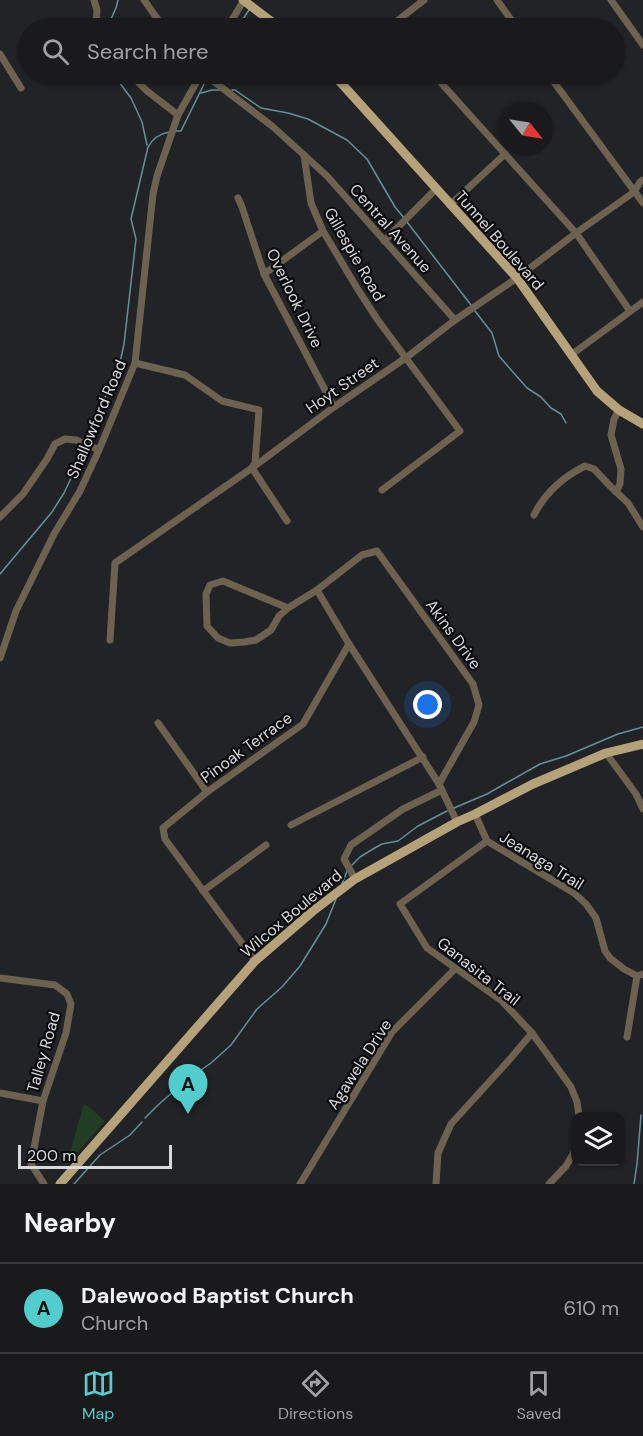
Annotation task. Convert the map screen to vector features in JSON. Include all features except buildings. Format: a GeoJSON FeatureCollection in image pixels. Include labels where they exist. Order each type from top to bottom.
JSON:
{"type":"FeatureCollection","features":[{"type":"Feature","properties":{"kind":"main road"},"geometry":{"type":"LineString","coordinates":[[244,0],[267,18]]}},
{"type":"Feature","properties":{"kind":"main road","name":"Tunnel Boulevard"},"geometry":{"type":"LineString","coordinates":[[342,84],[517,278],[597,391],[619,410],[643,424]]}},
{"type":"Feature","properties":{"kind":"main road","name":"Wilcox Boulevard"},"geometry":{"type":"LineString","coordinates":[[60,1184],[255,961],[313,911],[355,879],[457,822],[533,784],[606,753],[643,744]]}},
{"type":"Feature","properties":{"kind":"street"},"geometry":{"type":"LineString","coordinates":[[94,0],[97,18]]}},
{"type":"Feature","properties":{"kind":"street"},"geometry":{"type":"LineString","coordinates":[[144,0],[157,18]]}},
{"type":"Feature","properties":{"kind":"street"},"geometry":{"type":"LineString","coordinates":[[233,18],[244,0]]}},
{"type":"Feature","properties":{"kind":"street"},"geometry":{"type":"LineString","coordinates":[[401,18],[424,0]]}},
{"type":"Feature","properties":{"kind":"street"},"geometry":{"type":"LineString","coordinates":[[497,0],[508,18]]}},
{"type":"Feature","properties":{"kind":"street"},"geometry":{"type":"LineString","coordinates":[[611,0],[624,18]]}},
{"type":"Feature","properties":{"kind":"street"},"geometry":{"type":"LineString","coordinates":[[625,20],[643,45]]}},
{"type":"Feature","properties":{"kind":"street"},"geometry":{"type":"LineString","coordinates":[[0,54],[18,83]]}},
{"type":"Feature","properties":{"kind":"street"},"geometry":{"type":"LineString","coordinates":[[19,84],[21,88]]}},
{"type":"Feature","properties":{"kind":"street"},"geometry":{"type":"LineString","coordinates":[[140,84],[178,116]]}},
{"type":"Feature","properties":{"kind":"street","name":"Shallowford Road"},"geometry":{"type":"LineString","coordinates":[[0,658],[25,592],[54,534],[80,491],[135,363],[153,194],[157,176],[178,116],[197,84]]}},
{"type":"Feature","properties":{"kind":"street"},"geometry":{"type":"LineString","coordinates":[[216,84],[272,126],[304,155]]}},
{"type":"Feature","properties":{"kind":"street"},"geometry":{"type":"LineString","coordinates":[[443,84],[499,147]]}},
{"type":"Feature","properties":{"kind":"street"},"geometry":{"type":"LineString","coordinates":[[555,84],[643,203]]}},
{"type":"Feature","properties":{"kind":"street","name":"Gillespie Road"},"geometry":{"type":"LineString","coordinates":[[304,155],[309,195],[323,231],[377,319],[460,431],[382,490]]}},
{"type":"Feature","properties":{"kind":"street","name":"Central Avenue"},"geometry":{"type":"LineString","coordinates":[[304,155],[327,176],[455,320]]}},
{"type":"Feature","properties":{"kind":"street"},"geometry":{"type":"LineString","coordinates":[[450,205],[503,156]]}},
{"type":"Feature","properties":{"kind":"street"},"geometry":{"type":"LineString","coordinates":[[507,156],[576,233],[630,311]]}},
{"type":"Feature","properties":{"kind":"street","name":"Hoyt Street"},"geometry":{"type":"LineString","coordinates":[[110,640],[115,563],[517,278],[634,192],[643,180]]}},
{"type":"Feature","properties":{"kind":"street"},"geometry":{"type":"LineString","coordinates":[[384,241],[436,189]]}},
{"type":"Feature","properties":{"kind":"street","name":"Overlook Drive"},"geometry":{"type":"LineString","coordinates":[[238,198],[264,274],[334,407]]}},
{"type":"Feature","properties":{"kind":"street"},"geometry":{"type":"LineString","coordinates":[[264,274],[323,231]]}},
{"type":"Feature","properties":{"kind":"street"},"geometry":{"type":"LineString","coordinates":[[571,355],[643,302]]}},
{"type":"Feature","properties":{"kind":"street"},"geometry":{"type":"LineString","coordinates":[[135,363],[184,375],[222,401],[259,410],[255,464],[252,468],[287,521]]}},
{"type":"Feature","properties":{"kind":"street"},"geometry":{"type":"LineString","coordinates":[[614,490],[620,484],[621,469],[611,435],[614,419],[619,410]]}},
{"type":"Feature","properties":{"kind":"street"},"geometry":{"type":"LineString","coordinates":[[0,517],[23,494],[55,444],[66,440],[76,440],[99,450]]}},
{"type":"Feature","properties":{"kind":"street"},"geometry":{"type":"LineString","coordinates":[[534,515],[540,503],[554,488],[570,474],[585,466],[594,469],[628,503],[643,526]]}},
{"type":"Feature","properties":{"kind":"street","name":"Akins Drive"},"geometry":{"type":"LineString","coordinates":[[317,590],[362,555],[377,551],[474,684],[479,705],[474,722],[440,787]]}},
{"type":"Feature","properties":{"kind":"street"},"geometry":{"type":"LineString","coordinates":[[288,608],[223,581],[210,585],[206,594],[207,626],[218,638],[230,643],[256,640],[271,630],[279,616],[288,608],[317,590],[349,644],[423,757],[457,822]]}},
{"type":"Feature","properties":{"kind":"street","name":"Pinoak Terrace"},"geometry":{"type":"LineString","coordinates":[[203,891],[165,839],[163,828],[207,792],[303,724],[349,644]]}},
{"type":"Feature","properties":{"kind":"street"},"geometry":{"type":"LineString","coordinates":[[158,723],[207,792]]}},
{"type":"Feature","properties":{"kind":"street"},"geometry":{"type":"LineString","coordinates":[[606,753],[636,794],[643,809]]}},
{"type":"Feature","properties":{"kind":"street"},"geometry":{"type":"LineString","coordinates":[[291,825],[423,757]]}},
{"type":"Feature","properties":{"kind":"street"},"geometry":{"type":"LineString","coordinates":[[355,879],[345,860],[351,845],[440,787]]}},
{"type":"Feature","properties":{"kind":"street","name":"Jeanaga Trail"},"geometry":{"type":"LineString","coordinates":[[476,814],[487,842],[573,893],[586,904],[596,918],[605,951],[610,958],[624,969],[640,975]]}},
{"type":"Feature","properties":{"kind":"street","name":"Ganasita Trail"},"geometry":{"type":"LineString","coordinates":[[487,842],[400,904],[427,948],[502,1001],[532,1033],[571,1087],[578,1112]]}},
{"type":"Feature","properties":{"kind":"street"},"geometry":{"type":"LineString","coordinates":[[255,961],[203,891],[266,845]]}},
{"type":"Feature","properties":{"kind":"street","name":"Agawela Drive"},"geometry":{"type":"LineString","coordinates":[[300,1184],[392,1032],[455,969]]}},
{"type":"Feature","properties":{"kind":"street"},"geometry":{"type":"LineString","coordinates":[[627,1036],[640,975]]}},
{"type":"Feature","properties":{"kind":"street","name":"Talley Road"},"geometry":{"type":"LineString","coordinates":[[0,978],[55,985],[67,994],[71,1004],[66,1033],[43,1101],[31,1164],[44,1184]]}},
{"type":"Feature","properties":{"kind":"street"},"geometry":{"type":"LineString","coordinates":[[436,1184],[438,1153],[451,1124],[532,1033]]}},
{"type":"Feature","properties":{"kind":"street"},"geometry":{"type":"LineString","coordinates":[[0,1093],[43,1101]]}},
{"type":"Feature","properties":{"kind":"street"},"geometry":{"type":"LineString","coordinates":[[549,1184],[566,1167],[571,1158]]}},
{"type":"Feature","properties":{"kind":"green space"},"geometry":{"type":"Polygon","coordinates":[[[84,1103],[105,1121],[67,1164],[84,1103]]]}},
{"type":"Feature","properties":{"kind":"waterway"},"geometry":{"type":"LineString","coordinates":[[112,18],[118,0]]}},
{"type":"Feature","properties":{"kind":"waterway"},"geometry":{"type":"LineString","coordinates":[[244,18],[249,10]]}},
{"type":"Feature","properties":{"kind":"waterway"},"geometry":{"type":"LineString","coordinates":[[120,84],[131,98],[142,122],[147,145]]}},
{"type":"Feature","properties":{"kind":"waterway"},"geometry":{"type":"LineString","coordinates":[[176,131],[181,131],[204,84]]}},
{"type":"Feature","properties":{"kind":"waterway"},"geometry":{"type":"LineString","coordinates":[[201,93],[220,90]]}},
{"type":"Feature","properties":{"kind":"waterway"},"geometry":{"type":"LineString","coordinates":[[232,90],[261,108],[308,119],[347,140],[367,159],[404,218]]}},
{"type":"Feature","properties":{"kind":"waterway"},"geometry":{"type":"LineString","coordinates":[[87,443],[100,407],[118,372],[124,344],[136,239],[131,219],[148,147],[157,137],[169,132]]}},
{"type":"Feature","properties":{"kind":"waterway"},"geometry":{"type":"LineString","coordinates":[[407,222],[471,305]]}},
{"type":"Feature","properties":{"kind":"waterway"},"geometry":{"type":"LineString","coordinates":[[475,311],[492,333],[499,356],[527,388],[561,414],[566,423]]}},
{"type":"Feature","properties":{"kind":"waterway"},"geometry":{"type":"LineString","coordinates":[[0,574],[52,512],[64,493],[85,449]]}},
{"type":"Feature","properties":{"kind":"waterway"},"geometry":{"type":"LineString","coordinates":[[454,808],[487,794],[540,764],[566,756],[618,734],[643,727]]}},
{"type":"Feature","properties":{"kind":"waterway"},"geometry":{"type":"LineString","coordinates":[[352,865],[373,849],[382,844],[398,841],[418,826],[447,811]]}},
{"type":"Feature","properties":{"kind":"waterway"},"geometry":{"type":"LineString","coordinates":[[342,884],[347,871]]}},
{"type":"Feature","properties":{"kind":"waterway"},"geometry":{"type":"LineString","coordinates":[[187,1080],[231,1045],[257,1009],[282,987],[300,966],[326,924],[336,899]]}},
{"type":"Feature","properties":{"kind":"waterway"},"geometry":{"type":"LineString","coordinates":[[145,1118],[183,1083]]}},
{"type":"Feature","properties":{"kind":"waterway"},"geometry":{"type":"LineString","coordinates":[[634,1184],[641,1115]]}},
{"type":"Feature","properties":{"kind":"waterway"},"geometry":{"type":"LineString","coordinates":[[74,1184],[100,1155],[130,1135],[142,1122]]}},
{"type":"Feature","properties":{"kind":"place","name":"Dalewood Baptist Church"},"geometry":{"type":"Point","coordinates":[188,1114]}}]}
